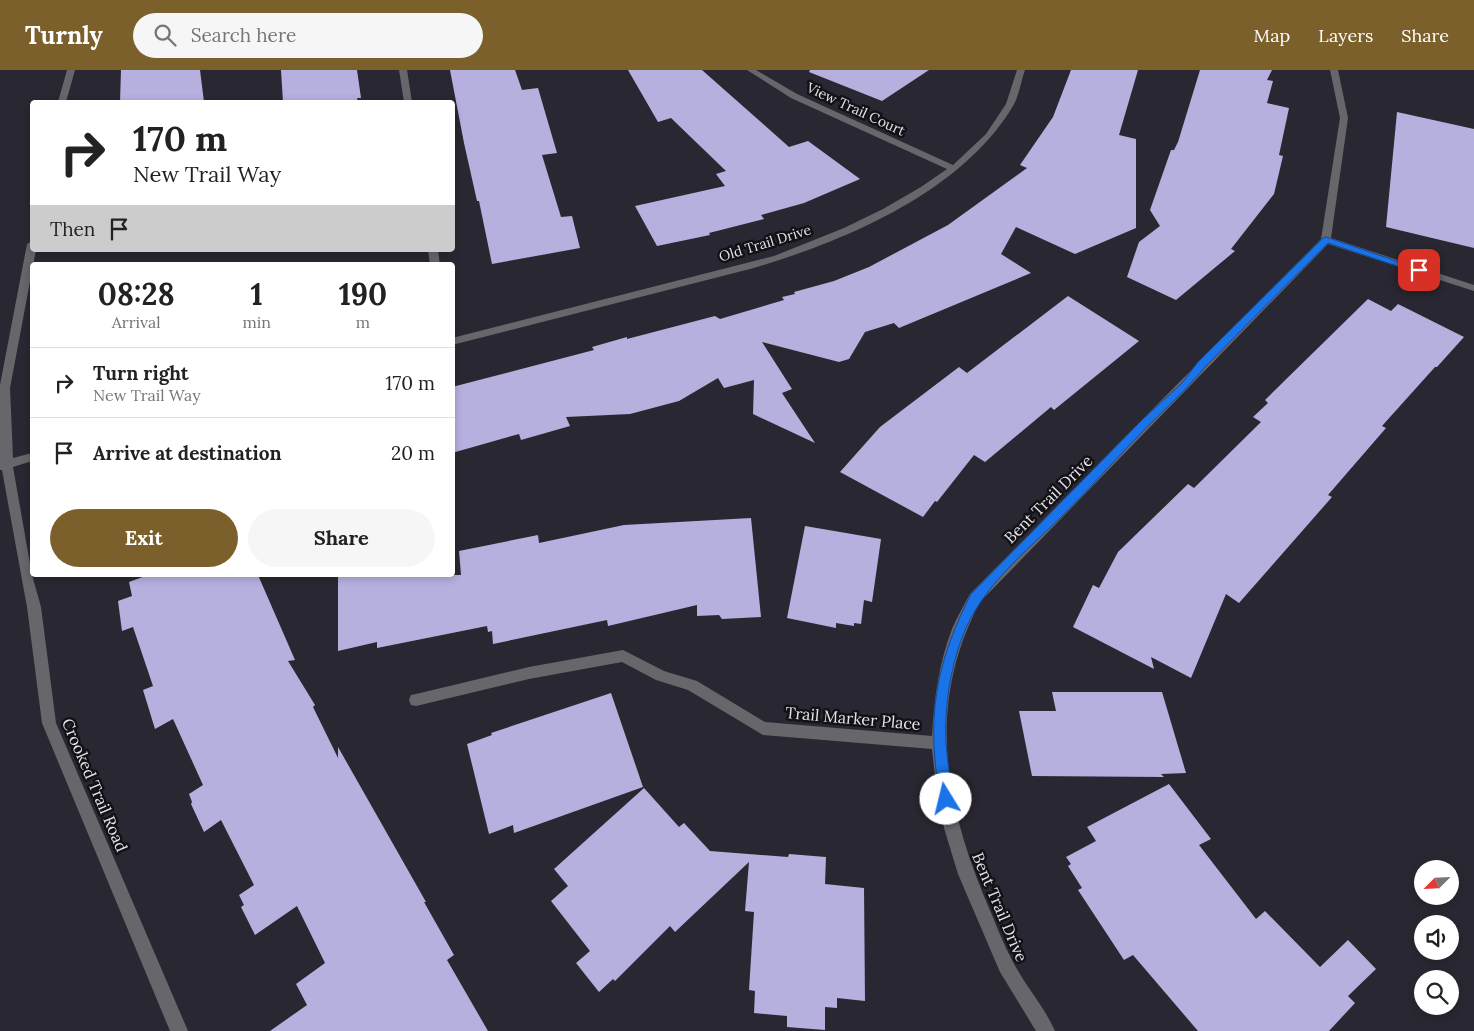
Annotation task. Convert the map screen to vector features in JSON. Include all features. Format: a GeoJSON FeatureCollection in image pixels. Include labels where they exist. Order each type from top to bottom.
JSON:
{"type":"FeatureCollection","features":[{"type":"Feature","properties":{"kind":"street"},"geometry":{"type":"LineString","coordinates":[[63,100],[71,70]]}},
{"type":"Feature","properties":{"kind":"street"},"geometry":{"type":"LineString","coordinates":[[403,70],[408,100]]}},
{"type":"Feature","properties":{"kind":"street","name":"View Trail Court"},"geometry":{"type":"LineString","coordinates":[[751,70],[794,96],[953,168]]}},
{"type":"Feature","properties":{"kind":"street","name":"Old Trail Drive"},"geometry":{"type":"LineString","coordinates":[[455,341],[777,258],[883,214],[953,168],[991,134],[1014,98],[1021,70]]}},
{"type":"Feature","properties":{"kind":"street"},"geometry":{"type":"LineString","coordinates":[[1334,70],[1344,118],[1326,240],[1474,288]]}},
{"type":"Feature","properties":{"kind":"street","name":"Bent Trail Drive"},"geometry":{"type":"LineString","coordinates":[[1046,1031],[1032,1012],[1006,966],[966,874],[952,828],[939,743],[941,702],[948,663],[960,628],[975,598],[1013,557],[1185,385],[1202,365],[1326,240]]}},
{"type":"Feature","properties":{"kind":"street","name":"Crooked Trail Road"},"geometry":{"type":"LineString","coordinates":[[30,252],[5,388],[4,465],[34,607],[49,723],[180,1031]]}},
{"type":"Feature","properties":{"kind":"street"},"geometry":{"type":"LineString","coordinates":[[4,465],[30,458]]}},
{"type":"Feature","properties":{"kind":"street","name":"Trail Marker Place"},"geometry":{"type":"LineString","coordinates":[[416,700],[529,674],[623,656],[661,676],[692,685],[763,728],[939,743]]}},
{"type":"Feature","properties":{"kind":"building"},"geometry":{"type":"Polygon","coordinates":[[[121,70],[200,70],[204,100],[120,100],[121,70]]]}},
{"type":"Feature","properties":{"kind":"building"},"geometry":{"type":"Polygon","coordinates":[[[281,70],[357,70],[361,98],[357,98],[358,100],[283,100],[281,70]]]}},
{"type":"Feature","properties":{"kind":"building"},"geometry":{"type":"Polygon","coordinates":[[[450,70],[515,70],[522,90],[538,88],[557,153],[542,155],[561,217],[572,216],[580,248],[492,264],[479,201],[477,201],[464,143],[450,70]]]}},
{"type":"Feature","properties":{"kind":"building"},"geometry":{"type":"Polygon","coordinates":[[[628,70],[702,70],[789,147],[808,141],[860,179],[804,203],[761,215],[764,219],[709,233],[710,235],[657,246],[635,206],[725,186],[716,174],[726,171],[671,118],[658,122],[628,70]]]}},
{"type":"Feature","properties":{"kind":"building"},"geometry":{"type":"Polygon","coordinates":[[[810,70],[929,70],[882,101],[809,72],[810,70]]]}},
{"type":"Feature","properties":{"kind":"building"},"geometry":{"type":"Polygon","coordinates":[[[1071,70],[1138,70],[1119,135],[1136,139],[1136,228],[1075,254],[1016,227],[1001,254],[1031,273],[899,328],[894,323],[865,332],[849,359],[839,362],[762,342],[792,389],[782,393],[815,443],[753,414],[754,380],[724,388],[718,378],[679,401],[630,414],[566,417],[570,426],[521,440],[519,434],[455,452],[455,386],[594,350],[592,347],[627,337],[627,339],[715,316],[720,319],[784,300],[782,297],[795,294],[794,292],[834,281],[869,267],[948,225],[1027,168],[1020,165],[1053,117],[1071,70]]]}},
{"type":"Feature","properties":{"kind":"building"},"geometry":{"type":"Polygon","coordinates":[[[1200,70],[1272,70],[1267,80],[1273,81],[1267,103],[1289,108],[1279,155],[1283,156],[1274,194],[1231,249],[1235,251],[1176,300],[1127,277],[1139,242],[1160,226],[1150,210],[1171,150],[1174,150],[1178,142],[1200,70]]]}},
{"type":"Feature","properties":{"kind":"building"},"geometry":{"type":"Polygon","coordinates":[[[1397,112],[1474,129],[1474,248],[1386,227],[1397,112]]]}},
{"type":"Feature","properties":{"kind":"building"},"geometry":{"type":"Polygon","coordinates":[[[1068,296],[1139,341],[1054,410],[1051,407],[985,462],[974,455],[923,517],[840,472],[880,427],[959,367],[967,373],[1068,296]]]}},
{"type":"Feature","properties":{"kind":"building"},"geometry":{"type":"Polygon","coordinates":[[[1368,299],[1391,311],[1398,304],[1464,337],[1382,426],[1386,428],[1328,495],[1332,497],[1239,603],[1226,594],[1191,678],[1151,657],[1154,669],[1073,627],[1093,585],[1099,588],[1118,552],[1188,484],[1194,488],[1261,422],[1253,417],[1268,403],[1265,400],[1368,299]]]}},
{"type":"Feature","properties":{"kind":"building"},"geometry":{"type":"Polygon","coordinates":[[[751,518],[761,617],[722,619],[719,615],[697,616],[697,605],[608,626],[607,620],[493,644],[492,631],[488,632],[487,626],[377,648],[377,642],[338,651],[338,577],[455,577],[455,575],[461,575],[459,551],[538,535],[539,543],[624,525],[751,518]]]}},
{"type":"Feature","properties":{"kind":"building"},"geometry":{"type":"Polygon","coordinates":[[[805,526],[881,539],[872,602],[864,600],[861,624],[854,623],[854,626],[836,623],[836,628],[787,618],[805,526]]]}},
{"type":"Feature","properties":{"kind":"building"},"geometry":{"type":"Polygon","coordinates":[[[143,577],[259,577],[295,660],[288,661],[315,705],[313,707],[338,758],[338,747],[426,902],[424,902],[454,955],[447,960],[488,1031],[270,1031],[307,1005],[296,984],[325,963],[297,906],[255,935],[241,907],[244,905],[239,895],[254,885],[221,820],[204,832],[191,804],[189,794],[203,785],[173,719],[155,729],[143,690],[153,686],[133,627],[122,631],[118,601],[132,596],[129,582],[143,577]]]}},
{"type":"Feature","properties":{"kind":"building"},"geometry":{"type":"Polygon","coordinates":[[[1052,692],[1162,692],[1186,773],[1161,774],[1164,777],[1032,776],[1019,711],[1056,711],[1052,692]]]}},
{"type":"Feature","properties":{"kind":"building"},"geometry":{"type":"Polygon","coordinates":[[[611,693],[643,787],[514,833],[513,825],[489,834],[467,744],[492,735],[491,733],[611,693]]]}},
{"type":"Feature","properties":{"kind":"building"},"geometry":{"type":"Polygon","coordinates":[[[1169,784],[1211,839],[1199,845],[1256,919],[1265,911],[1320,967],[1348,940],[1376,969],[1348,996],[1355,1003],[1329,1031],[1198,1031],[1133,955],[1124,960],[1078,890],[1082,888],[1068,866],[1071,864],[1066,857],[1096,841],[1087,827],[1169,784]]]}},
{"type":"Feature","properties":{"kind":"building"},"geometry":{"type":"Polygon","coordinates":[[[644,788],[679,827],[684,823],[710,851],[788,857],[789,854],[826,857],[825,884],[864,888],[865,1001],[837,998],[837,1008],[825,1007],[825,1030],[787,1027],[787,1016],[754,1013],[755,991],[749,990],[754,912],[745,911],[749,862],[675,932],[670,926],[615,981],[613,979],[599,992],[576,963],[590,951],[551,901],[568,886],[554,869],[644,788]]]}},
{"type":"Feature","properties":{"kind":"route"},"geometry":{"type":"LineString","coordinates":[[946,799],[939,743],[941,702],[948,663],[960,628],[975,598],[1013,557],[1185,385],[1202,365],[1326,240],[1419,270]]}}]}
